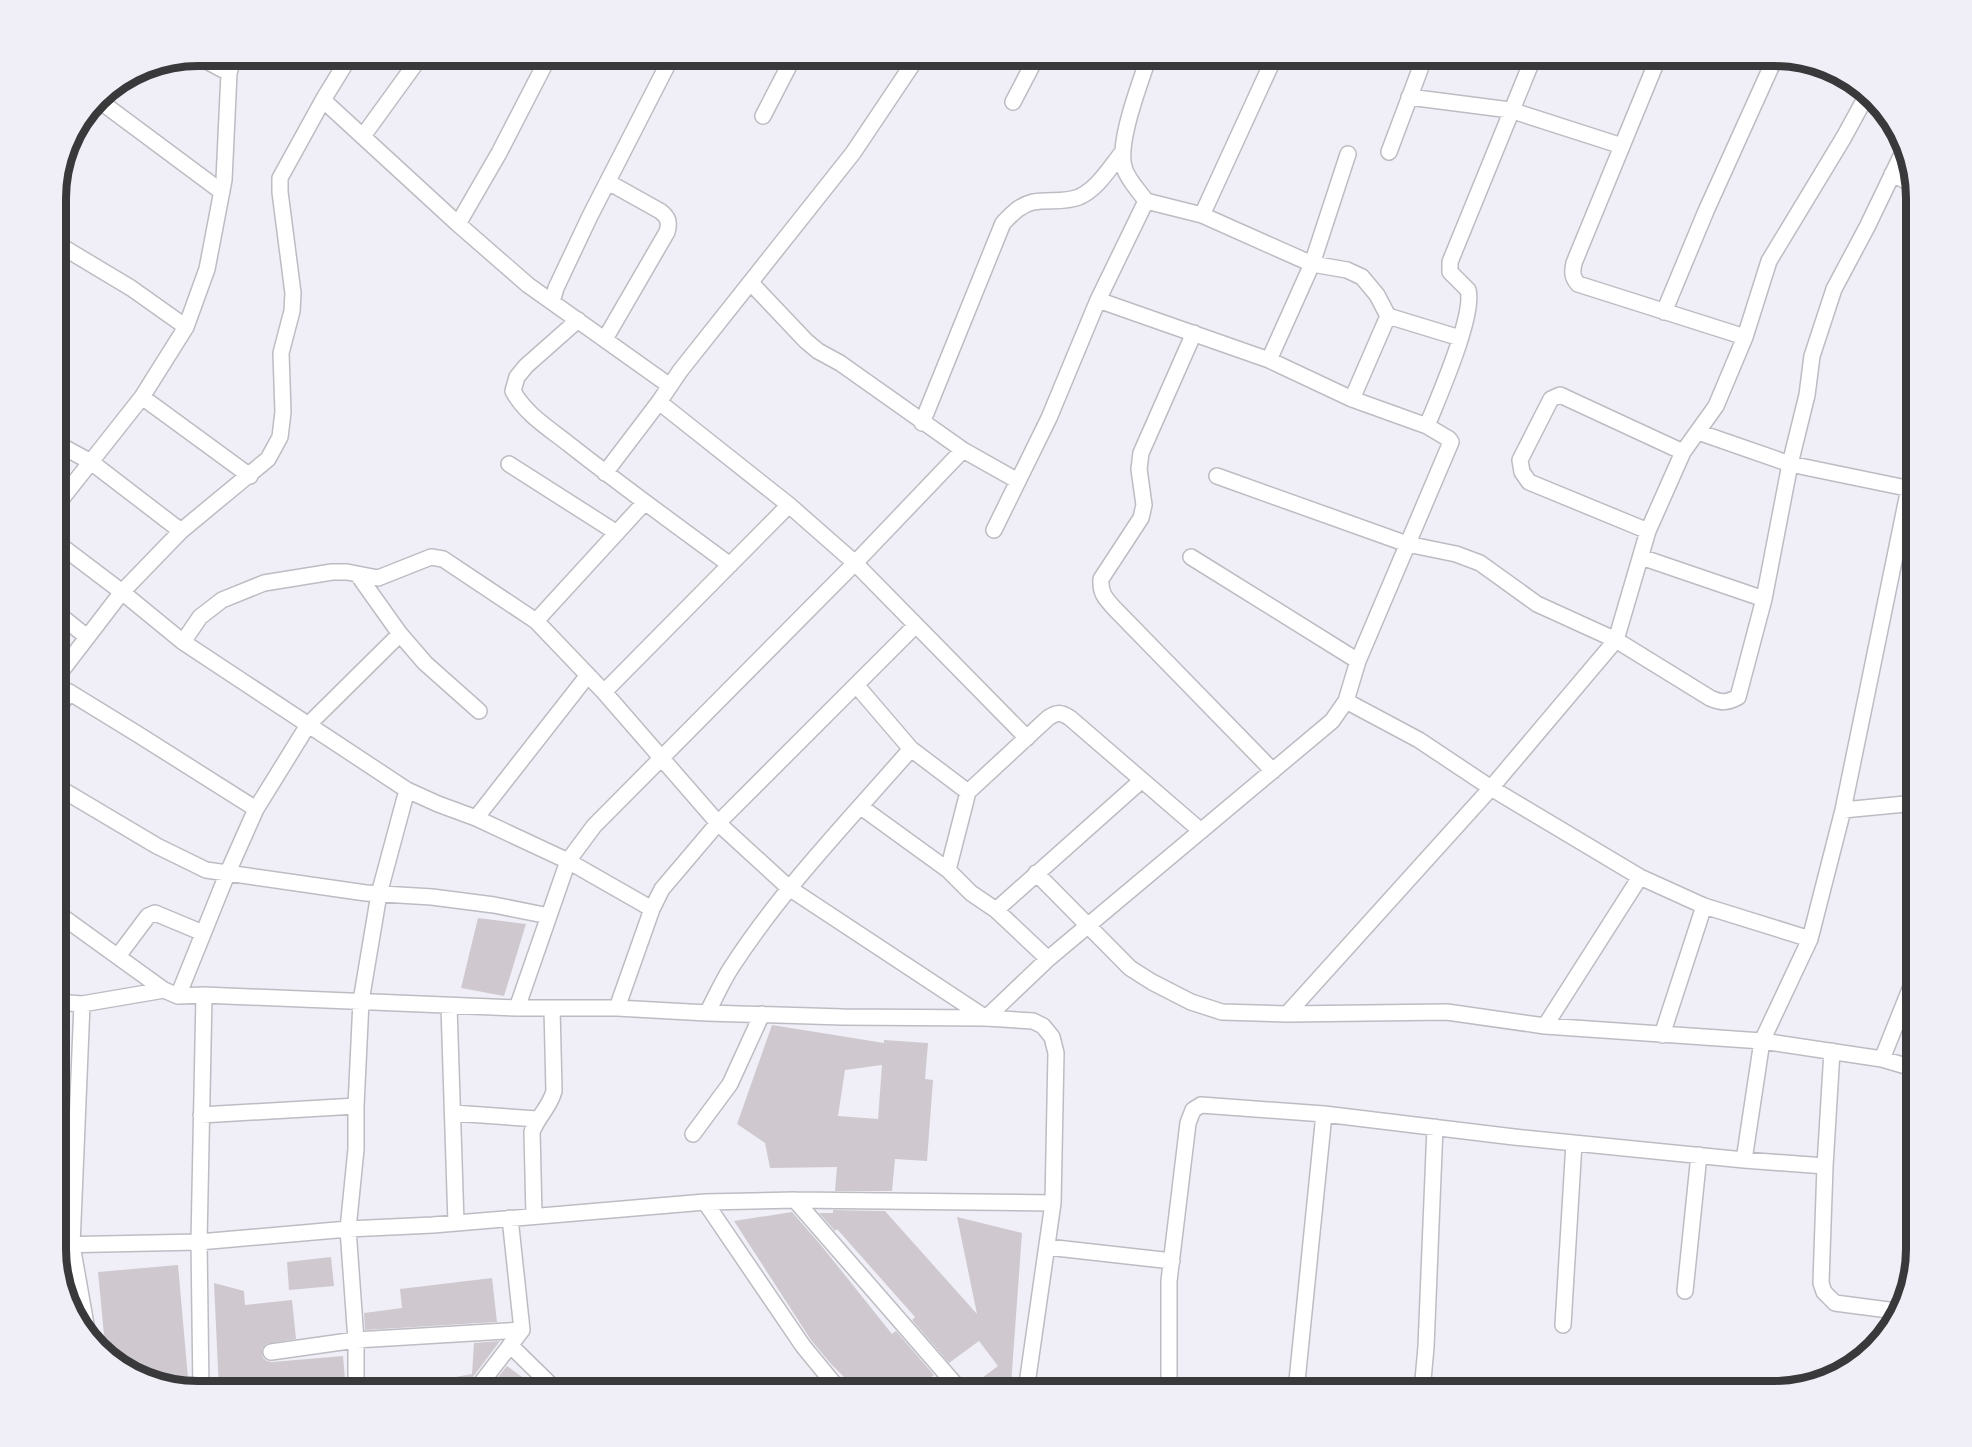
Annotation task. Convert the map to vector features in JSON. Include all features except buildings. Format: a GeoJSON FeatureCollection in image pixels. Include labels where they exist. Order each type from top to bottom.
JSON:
{"type":"FeatureCollection","features":[{"type":"Feature","properties":{"kind":"street"},"geometry":{"type":"LineString","coordinates":[[216,66],[229,73]]}},
{"type":"Feature","properties":{"kind":"street"},"geometry":{"type":"LineString","coordinates":[[66,493],[142,397],[186,327],[207,269],[222,192],[231,66]]}},
{"type":"Feature","properties":{"kind":"street"},"geometry":{"type":"LineString","coordinates":[[66,665],[122,592],[181,531],[268,459],[280,437],[283,412],[281,353],[292,311],[293,293],[280,178],[344,66]]}},
{"type":"Feature","properties":{"kind":"street"},"geometry":{"type":"LineString","coordinates":[[363,136],[414,66]]}},
{"type":"Feature","properties":{"kind":"street"},"geometry":{"type":"LineString","coordinates":[[458,224],[499,153],[544,66]]}},
{"type":"Feature","properties":{"kind":"street"},"geometry":{"type":"LineString","coordinates":[[552,302],[556,288],[667,66]]}},
{"type":"Feature","properties":{"kind":"street"},"geometry":{"type":"LineString","coordinates":[[763,116],[789,66]]}},
{"type":"Feature","properties":{"kind":"street"},"geometry":{"type":"LineString","coordinates":[[605,473],[680,371],[854,153],[911,66]]}},
{"type":"Feature","properties":{"kind":"street"},"geometry":{"type":"LineString","coordinates":[[1013,102],[1032,66]]}},
{"type":"Feature","properties":{"kind":"street"},"geometry":{"type":"LineString","coordinates":[[922,423],[1003,223],[1017,209],[1034,202],[1078,197],[1092,189],[1121,154],[1133,104],[1146,66]]}},
{"type":"Feature","properties":{"kind":"street"},"geometry":{"type":"LineString","coordinates":[[1202,215],[1270,66]]}},
{"type":"Feature","properties":{"kind":"street"},"geometry":{"type":"LineString","coordinates":[[1389,152],[1421,66]]}},
{"type":"Feature","properties":{"kind":"street"},"geometry":{"type":"LineString","coordinates":[[1427,426],[1460,338],[1470,296],[1468,290],[1450,272],[1450,262],[1530,66]]}},
{"type":"Feature","properties":{"kind":"street"},"geometry":{"type":"LineString","coordinates":[[1655,66],[1574,263],[1572,272],[1574,279],[1578,284],[1745,337]]}},
{"type":"Feature","properties":{"kind":"street"},"geometry":{"type":"LineString","coordinates":[[1664,312],[1706,211],[1771,66]]}},
{"type":"Feature","properties":{"kind":"street"},"geometry":{"type":"LineString","coordinates":[[1409,97],[1510,110],[1622,146]]}},
{"type":"Feature","properties":{"kind":"street"},"geometry":{"type":"LineString","coordinates":[[323,100],[528,285],[670,386]]}},
{"type":"Feature","properties":{"kind":"street"},"geometry":{"type":"LineString","coordinates":[[1287,1014],[1491,788],[1616,640],[1648,531],[1683,452],[1716,406],[1745,337],[1768,261],[1863,101]]}},
{"type":"Feature","properties":{"kind":"street"},"geometry":{"type":"LineString","coordinates":[[105,105],[222,192]]}},
{"type":"Feature","properties":{"kind":"street"},"geometry":{"type":"LineString","coordinates":[[1121,154],[1125,170],[1146,201],[1202,215],[1312,264],[1347,270],[1362,277],[1377,295],[1388,316],[1460,338]]}},
{"type":"Feature","properties":{"kind":"street"},"geometry":{"type":"LineString","coordinates":[[1269,360],[1312,264],[1348,154]]}},
{"type":"Feature","properties":{"kind":"street"},"geometry":{"type":"LineString","coordinates":[[1217,476],[1407,544],[1456,554],[1480,564],[1538,604],[1616,640],[1710,698],[1729,702],[1738,697],[1764,599],[1790,464],[1807,395],[1812,356],[1834,289],[1900,158]]}},
{"type":"Feature","properties":{"kind":"street"},"geometry":{"type":"LineString","coordinates":[[1892,174],[1905,181]]}},
{"type":"Feature","properties":{"kind":"street"},"geometry":{"type":"LineString","coordinates":[[605,339],[667,232],[669,224],[666,216],[660,210],[608,182]]}},
{"type":"Feature","properties":{"kind":"street"},"geometry":{"type":"LineString","coordinates":[[994,530],[1049,418],[1098,300],[1146,201]]}},
{"type":"Feature","properties":{"kind":"street"},"geometry":{"type":"LineString","coordinates":[[66,251],[131,288],[186,327]]}},
{"type":"Feature","properties":{"kind":"street"},"geometry":{"type":"LineString","coordinates":[[751,283],[812,346],[840,363],[963,450],[1018,481]]}},
{"type":"Feature","properties":{"kind":"street"},"geometry":{"type":"LineString","coordinates":[[986,1018],[1048,959],[1332,721],[1346,701],[1358,661],[1451,442],[1427,426],[1352,399],[1269,360],[1098,300]]}},
{"type":"Feature","properties":{"kind":"street"},"geometry":{"type":"LineString","coordinates":[[1352,399],[1388,316]]}},
{"type":"Feature","properties":{"kind":"street"},"geometry":{"type":"LineString","coordinates":[[578,320],[516,377],[513,391],[518,400],[605,473],[730,565]]}},
{"type":"Feature","properties":{"kind":"street"},"geometry":{"type":"LineString","coordinates":[[1194,333],[1141,453],[1139,469],[1144,505],[1141,518],[1101,579],[1101,589],[1109,603],[1273,771]]}},
{"type":"Feature","properties":{"kind":"street"},"geometry":{"type":"LineString","coordinates":[[1648,531],[1529,482],[1522,472],[1520,460],[1551,399],[1560,395],[1683,452]]}},
{"type":"Feature","properties":{"kind":"street"},"geometry":{"type":"LineString","coordinates":[[142,397],[250,476]]}},
{"type":"Feature","properties":{"kind":"street"},"geometry":{"type":"LineString","coordinates":[[659,402],[789,505],[855,563],[1027,738]]}},
{"type":"Feature","properties":{"kind":"street"},"geometry":{"type":"LineString","coordinates":[[1698,432],[1790,464],[1906,488]]}},
{"type":"Feature","properties":{"kind":"street"},"geometry":{"type":"LineString","coordinates":[[66,448],[91,462],[181,531]]}},
{"type":"Feature","properties":{"kind":"street"},"geometry":{"type":"LineString","coordinates":[[517,1008],[568,861],[594,826],[855,563],[963,450]]}},
{"type":"Feature","properties":{"kind":"street"},"geometry":{"type":"LineString","coordinates":[[509,464],[617,533]]}},
{"type":"Feature","properties":{"kind":"street"},"geometry":{"type":"LineString","coordinates":[[536,621],[645,502]]}},
{"type":"Feature","properties":{"kind":"street"},"geometry":{"type":"LineString","coordinates":[[604,692],[789,505]]}},
{"type":"Feature","properties":{"kind":"street"},"geometry":{"type":"LineString","coordinates":[[1744,1160],[1762,1041],[1810,939],[1843,810],[1906,521]]}},
{"type":"Feature","properties":{"kind":"street"},"geometry":{"type":"LineString","coordinates":[[66,550],[183,642],[408,790],[476,818],[568,861],[652,909]]}},
{"type":"Feature","properties":{"kind":"street"},"geometry":{"type":"LineString","coordinates":[[183,642],[200,617],[222,600],[264,583],[332,572],[378,578],[431,557],[443,559],[536,621],[604,692],[718,823],[789,888],[986,1018]]}},
{"type":"Feature","properties":{"kind":"street"},"geometry":{"type":"LineString","coordinates":[[1191,557],[1358,661]]}},
{"type":"Feature","properties":{"kind":"street"},"geometry":{"type":"LineString","coordinates":[[1641,557],[1764,599]]}},
{"type":"Feature","properties":{"kind":"street"},"geometry":{"type":"LineString","coordinates":[[358,575],[400,634],[425,663],[479,711]]}},
{"type":"Feature","properties":{"kind":"street"},"geometry":{"type":"LineString","coordinates":[[66,620],[87,638]]}},
{"type":"Feature","properties":{"kind":"street"},"geometry":{"type":"LineString","coordinates":[[617,1008],[652,909],[662,889],[718,823],[916,625]]}},
{"type":"Feature","properties":{"kind":"street"},"geometry":{"type":"LineString","coordinates":[[171,993],[203,933],[256,809],[308,725],[400,634]]}},
{"type":"Feature","properties":{"kind":"street"},"geometry":{"type":"LineString","coordinates":[[476,818],[588,675]]}},
{"type":"Feature","properties":{"kind":"street"},"geometry":{"type":"LineString","coordinates":[[857,686],[911,749],[968,792]]}},
{"type":"Feature","properties":{"kind":"street"},"geometry":{"type":"LineString","coordinates":[[66,692],[256,809]]}},
{"type":"Feature","properties":{"kind":"street"},"geometry":{"type":"LineString","coordinates":[[1346,701],[1427,746],[1491,788],[1640,876],[1704,906],[1810,939]]}},
{"type":"Feature","properties":{"kind":"street"},"geometry":{"type":"LineString","coordinates":[[948,870],[968,792],[1056,713],[1062,713],[1070,718],[1202,831]]}},
{"type":"Feature","properties":{"kind":"street"},"geometry":{"type":"LineString","coordinates":[[707,1013],[729,971],[789,888],[911,749]]}},
{"type":"Feature","properties":{"kind":"street"},"geometry":{"type":"LineString","coordinates":[[996,910],[1142,780]]}},
{"type":"Feature","properties":{"kind":"street"},"geometry":{"type":"LineString","coordinates":[[356,1381],[356,1340],[348,1228],[356,1149],[361,1001],[379,894],[408,790]]}},
{"type":"Feature","properties":{"kind":"street"},"geometry":{"type":"LineString","coordinates":[[66,792],[157,846],[206,870],[379,894],[494,905],[549,916]]}},
{"type":"Feature","properties":{"kind":"street"},"geometry":{"type":"LineString","coordinates":[[1843,810],[1906,804]]}},
{"type":"Feature","properties":{"kind":"street"},"geometry":{"type":"LineString","coordinates":[[861,807],[948,870],[971,893],[996,910],[1048,959]]}},
{"type":"Feature","properties":{"kind":"street"},"geometry":{"type":"LineString","coordinates":[[1036,873],[1130,968],[1191,1002],[1222,1012],[1287,1014],[1447,1012],[1545,1026],[1762,1041],[1881,1059],[1906,1066]]}},
{"type":"Feature","properties":{"kind":"street"},"geometry":{"type":"LineString","coordinates":[[1545,1026],[1640,876]]}},
{"type":"Feature","properties":{"kind":"street"},"geometry":{"type":"LineString","coordinates":[[1662,1035],[1704,906]]}},
{"type":"Feature","properties":{"kind":"street"},"geometry":{"type":"LineString","coordinates":[[118,956],[148,916],[155,913],[203,933]]}},
{"type":"Feature","properties":{"kind":"street"},"geometry":{"type":"LineString","coordinates":[[66,919],[171,993]]}},
{"type":"Feature","properties":{"kind":"street"},"geometry":{"type":"LineString","coordinates":[[66,1003],[82,1004],[171,993],[449,1006],[617,1008],[707,1013],[986,1018],[1033,1021],[1043,1026],[1052,1037],[1056,1053],[1053,1203],[1028,1381]]}},
{"type":"Feature","properties":{"kind":"street"},"geometry":{"type":"LineString","coordinates":[[201,1381],[199,1242],[204,995]]}},
{"type":"Feature","properties":{"kind":"street"},"geometry":{"type":"LineString","coordinates":[[1881,1059],[1906,1000]]}},
{"type":"Feature","properties":{"kind":"street"},"geometry":{"type":"LineString","coordinates":[[82,1004],[72,1245],[84,1316]]}},
{"type":"Feature","properties":{"kind":"street"},"geometry":{"type":"LineString","coordinates":[[449,1006],[456,1223]]}},
{"type":"Feature","properties":{"kind":"street"},"geometry":{"type":"LineString","coordinates":[[534,1216],[532,1132],[537,1119],[551,1103],[554,1091],[552,1008]]}},
{"type":"Feature","properties":{"kind":"street"},"geometry":{"type":"LineString","coordinates":[[693,1134],[730,1084],[762,1014]]}},
{"type":"Feature","properties":{"kind":"street"},"geometry":{"type":"LineString","coordinates":[[1832,1051],[1821,1283],[1824,1292],[1835,1303],[1891,1310]]}},
{"type":"Feature","properties":{"kind":"street"},"geometry":{"type":"LineString","coordinates":[[1169,1381],[1169,1281],[1188,1123],[1193,1110],[1201,1105],[1324,1114],[1574,1143],[1825,1166]]}},
{"type":"Feature","properties":{"kind":"street"},"geometry":{"type":"LineString","coordinates":[[201,1115],[356,1106]]}},
{"type":"Feature","properties":{"kind":"street"},"geometry":{"type":"LineString","coordinates":[[453,1113],[537,1119]]}},
{"type":"Feature","properties":{"kind":"street"},"geometry":{"type":"LineString","coordinates":[[1297,1381],[1324,1114]]}},
{"type":"Feature","properties":{"kind":"street"},"geometry":{"type":"LineString","coordinates":[[1423,1381],[1427,1336],[1435,1127]]}},
{"type":"Feature","properties":{"kind":"street"},"geometry":{"type":"LineString","coordinates":[[1563,1325],[1574,1143]]}},
{"type":"Feature","properties":{"kind":"street"},"geometry":{"type":"LineString","coordinates":[[1685,1291],[1699,1155]]}},
{"type":"Feature","properties":{"kind":"street"},"geometry":{"type":"LineString","coordinates":[[66,1245],[199,1242],[348,1228],[456,1223],[705,1202],[795,1200],[1053,1203]]}},
{"type":"Feature","properties":{"kind":"street"},"geometry":{"type":"LineString","coordinates":[[795,1200],[951,1381]]}},
{"type":"Feature","properties":{"kind":"street"},"geometry":{"type":"LineString","coordinates":[[705,1202],[803,1346],[831,1381]]}},
{"type":"Feature","properties":{"kind":"street"},"geometry":{"type":"LineString","coordinates":[[484,1381],[522,1330],[510,1218]]}},
{"type":"Feature","properties":{"kind":"street"},"geometry":{"type":"LineString","coordinates":[[1047,1247],[1172,1262]]}},
{"type":"Feature","properties":{"kind":"street"},"geometry":{"type":"LineString","coordinates":[[271,1352],[356,1340],[522,1330]]}},
{"type":"Feature","properties":{"kind":"street"},"geometry":{"type":"LineString","coordinates":[[510,1345],[546,1381]]}}]}
